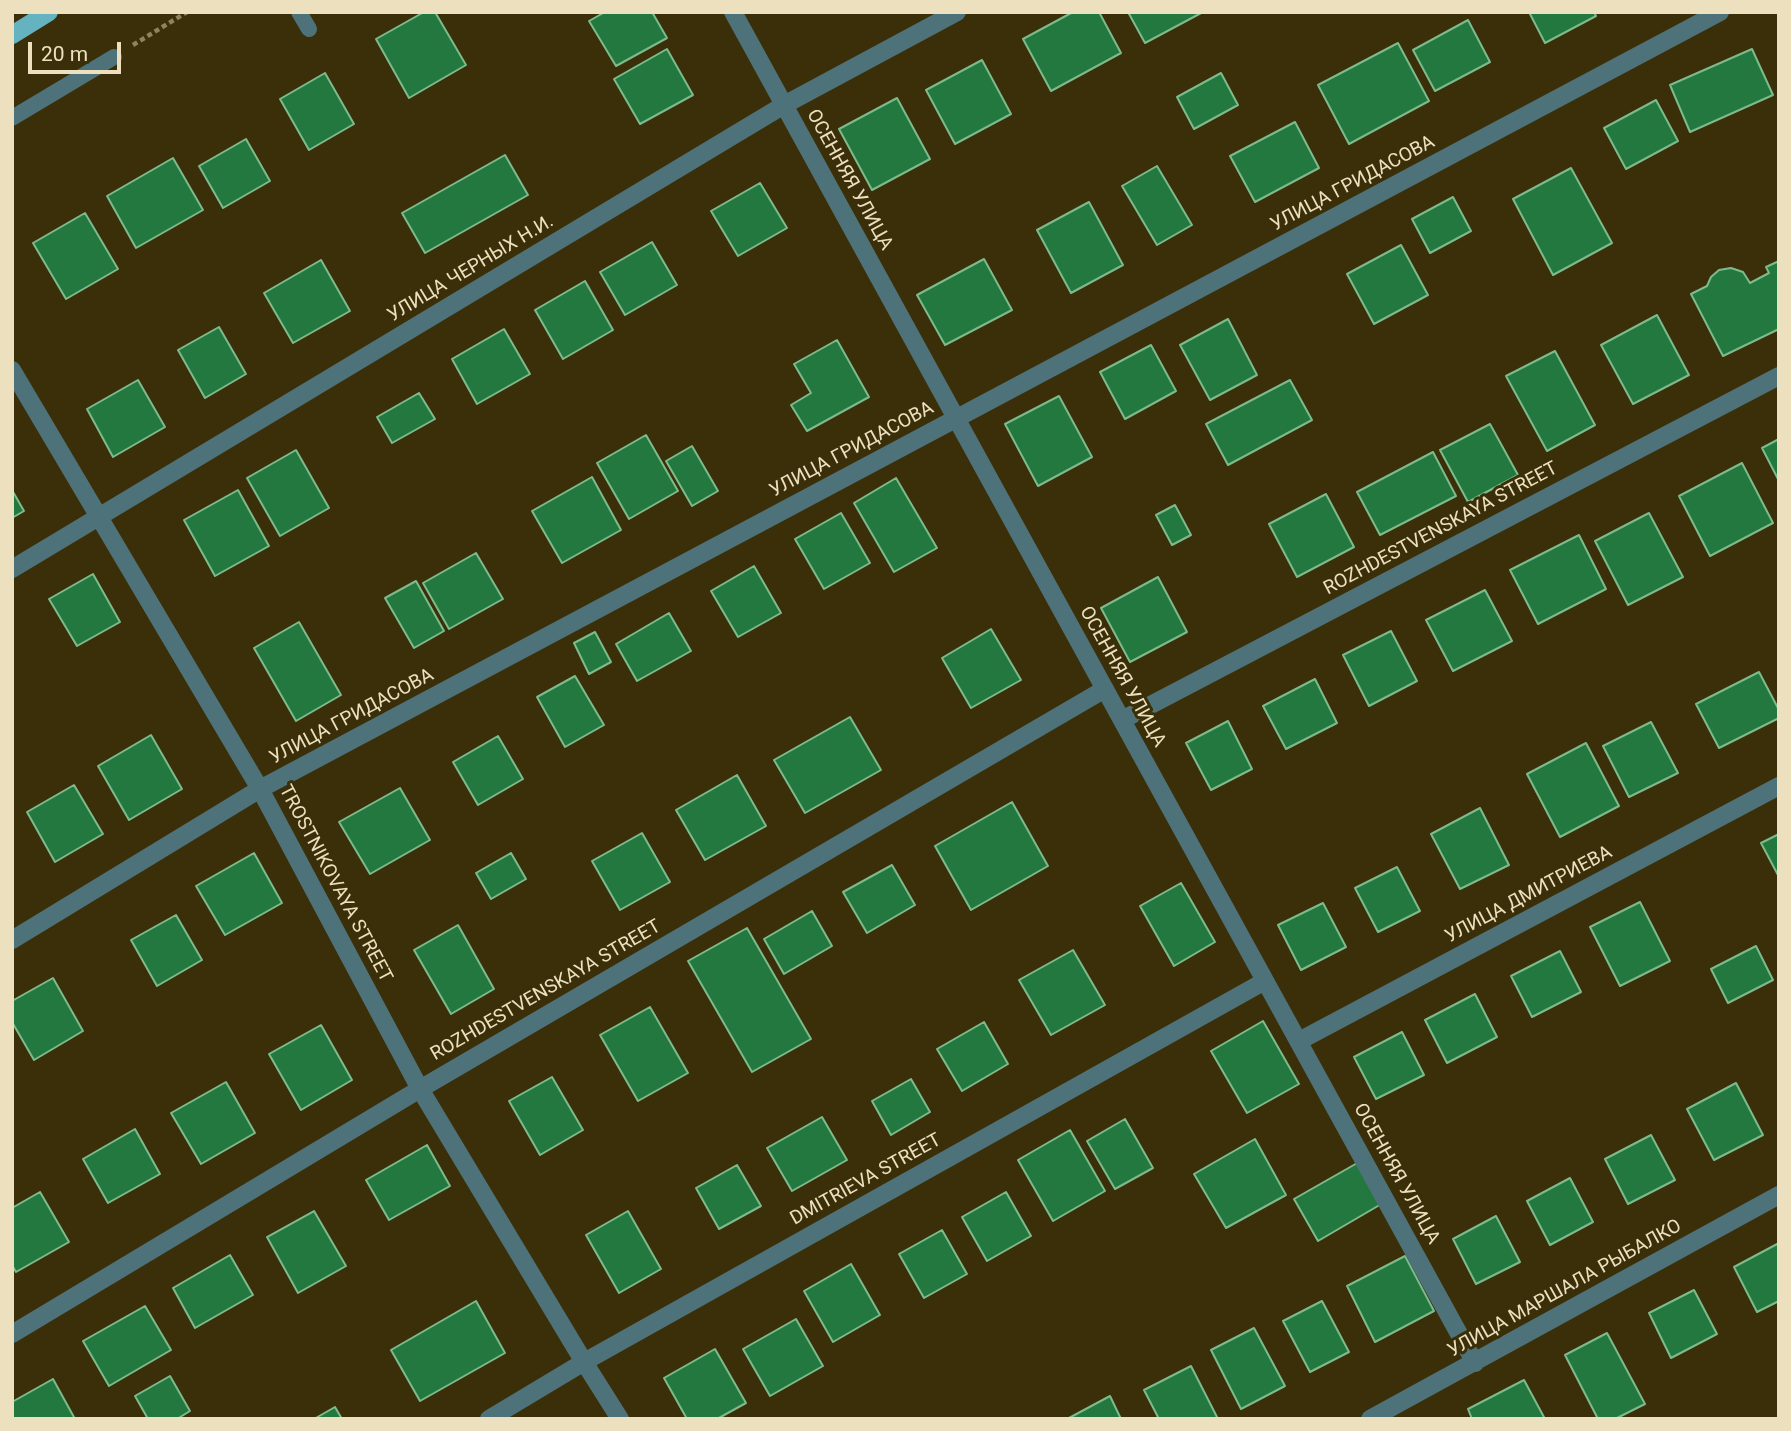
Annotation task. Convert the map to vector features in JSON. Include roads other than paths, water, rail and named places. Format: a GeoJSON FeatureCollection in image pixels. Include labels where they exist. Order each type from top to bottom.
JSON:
{"type":"FeatureCollection","features":[{"type":"Feature","properties":{"kind":"main road"},"geometry":{"type":"LineString","coordinates":[[12,35],[49,12]]}},
{"type":"Feature","properties":{"kind":"street","name":"ОСЕННЯЯ УЛИЦА"},"geometry":{"type":"LineString","coordinates":[[733,12],[1475,1363]]}},
{"type":"Feature","properties":{"kind":"street","name":"УЛИЦА ЧЕРНЫХ Н.И."},"geometry":{"type":"LineString","coordinates":[[12,569],[784,105],[957,12]]}},
{"type":"Feature","properties":{"kind":"street","name":"УЛИЦА ГРИДАСОВА"},"geometry":{"type":"LineString","coordinates":[[12,940],[260,789],[1720,12]]}},
{"type":"Feature","properties":{"kind":"street","name":"TROSTNIKOVAYA STREET"},"geometry":{"type":"LineString","coordinates":[[12,370],[260,789],[420,1089],[620,1419]]}},
{"type":"Feature","properties":{"kind":"street","name":"ROZHDESTVENSKAYA STREET"},"geometry":{"type":"LineString","coordinates":[[1122,720],[1779,376]]}},
{"type":"Feature","properties":{"kind":"street","name":"ROZHDESTVENSKAYA STREET"},"geometry":{"type":"LineString","coordinates":[[12,1334],[420,1089],[1105,689]]}},
{"type":"Feature","properties":{"kind":"street","name":"УЛИЦА ДМИТРИЕВА"},"geometry":{"type":"LineString","coordinates":[[1298,1041],[1779,786]]}},
{"type":"Feature","properties":{"kind":"street","name":"DMITRIEVA STREET"},"geometry":{"type":"LineString","coordinates":[[489,1419],[584,1362],[1265,981]]}},
{"type":"Feature","properties":{"kind":"street","name":"УЛИЦА МАРШАЛА РЫБАЛКО"},"geometry":{"type":"LineString","coordinates":[[1370,1419],[1779,1195]]}},
{"type":"Feature","properties":{"kind":"lane"},"geometry":{"type":"LineString","coordinates":[[299,12],[309,29]]}},
{"type":"Feature","properties":{"kind":"lane"},"geometry":{"type":"LineString","coordinates":[[12,118],[114,57]]}}]}
